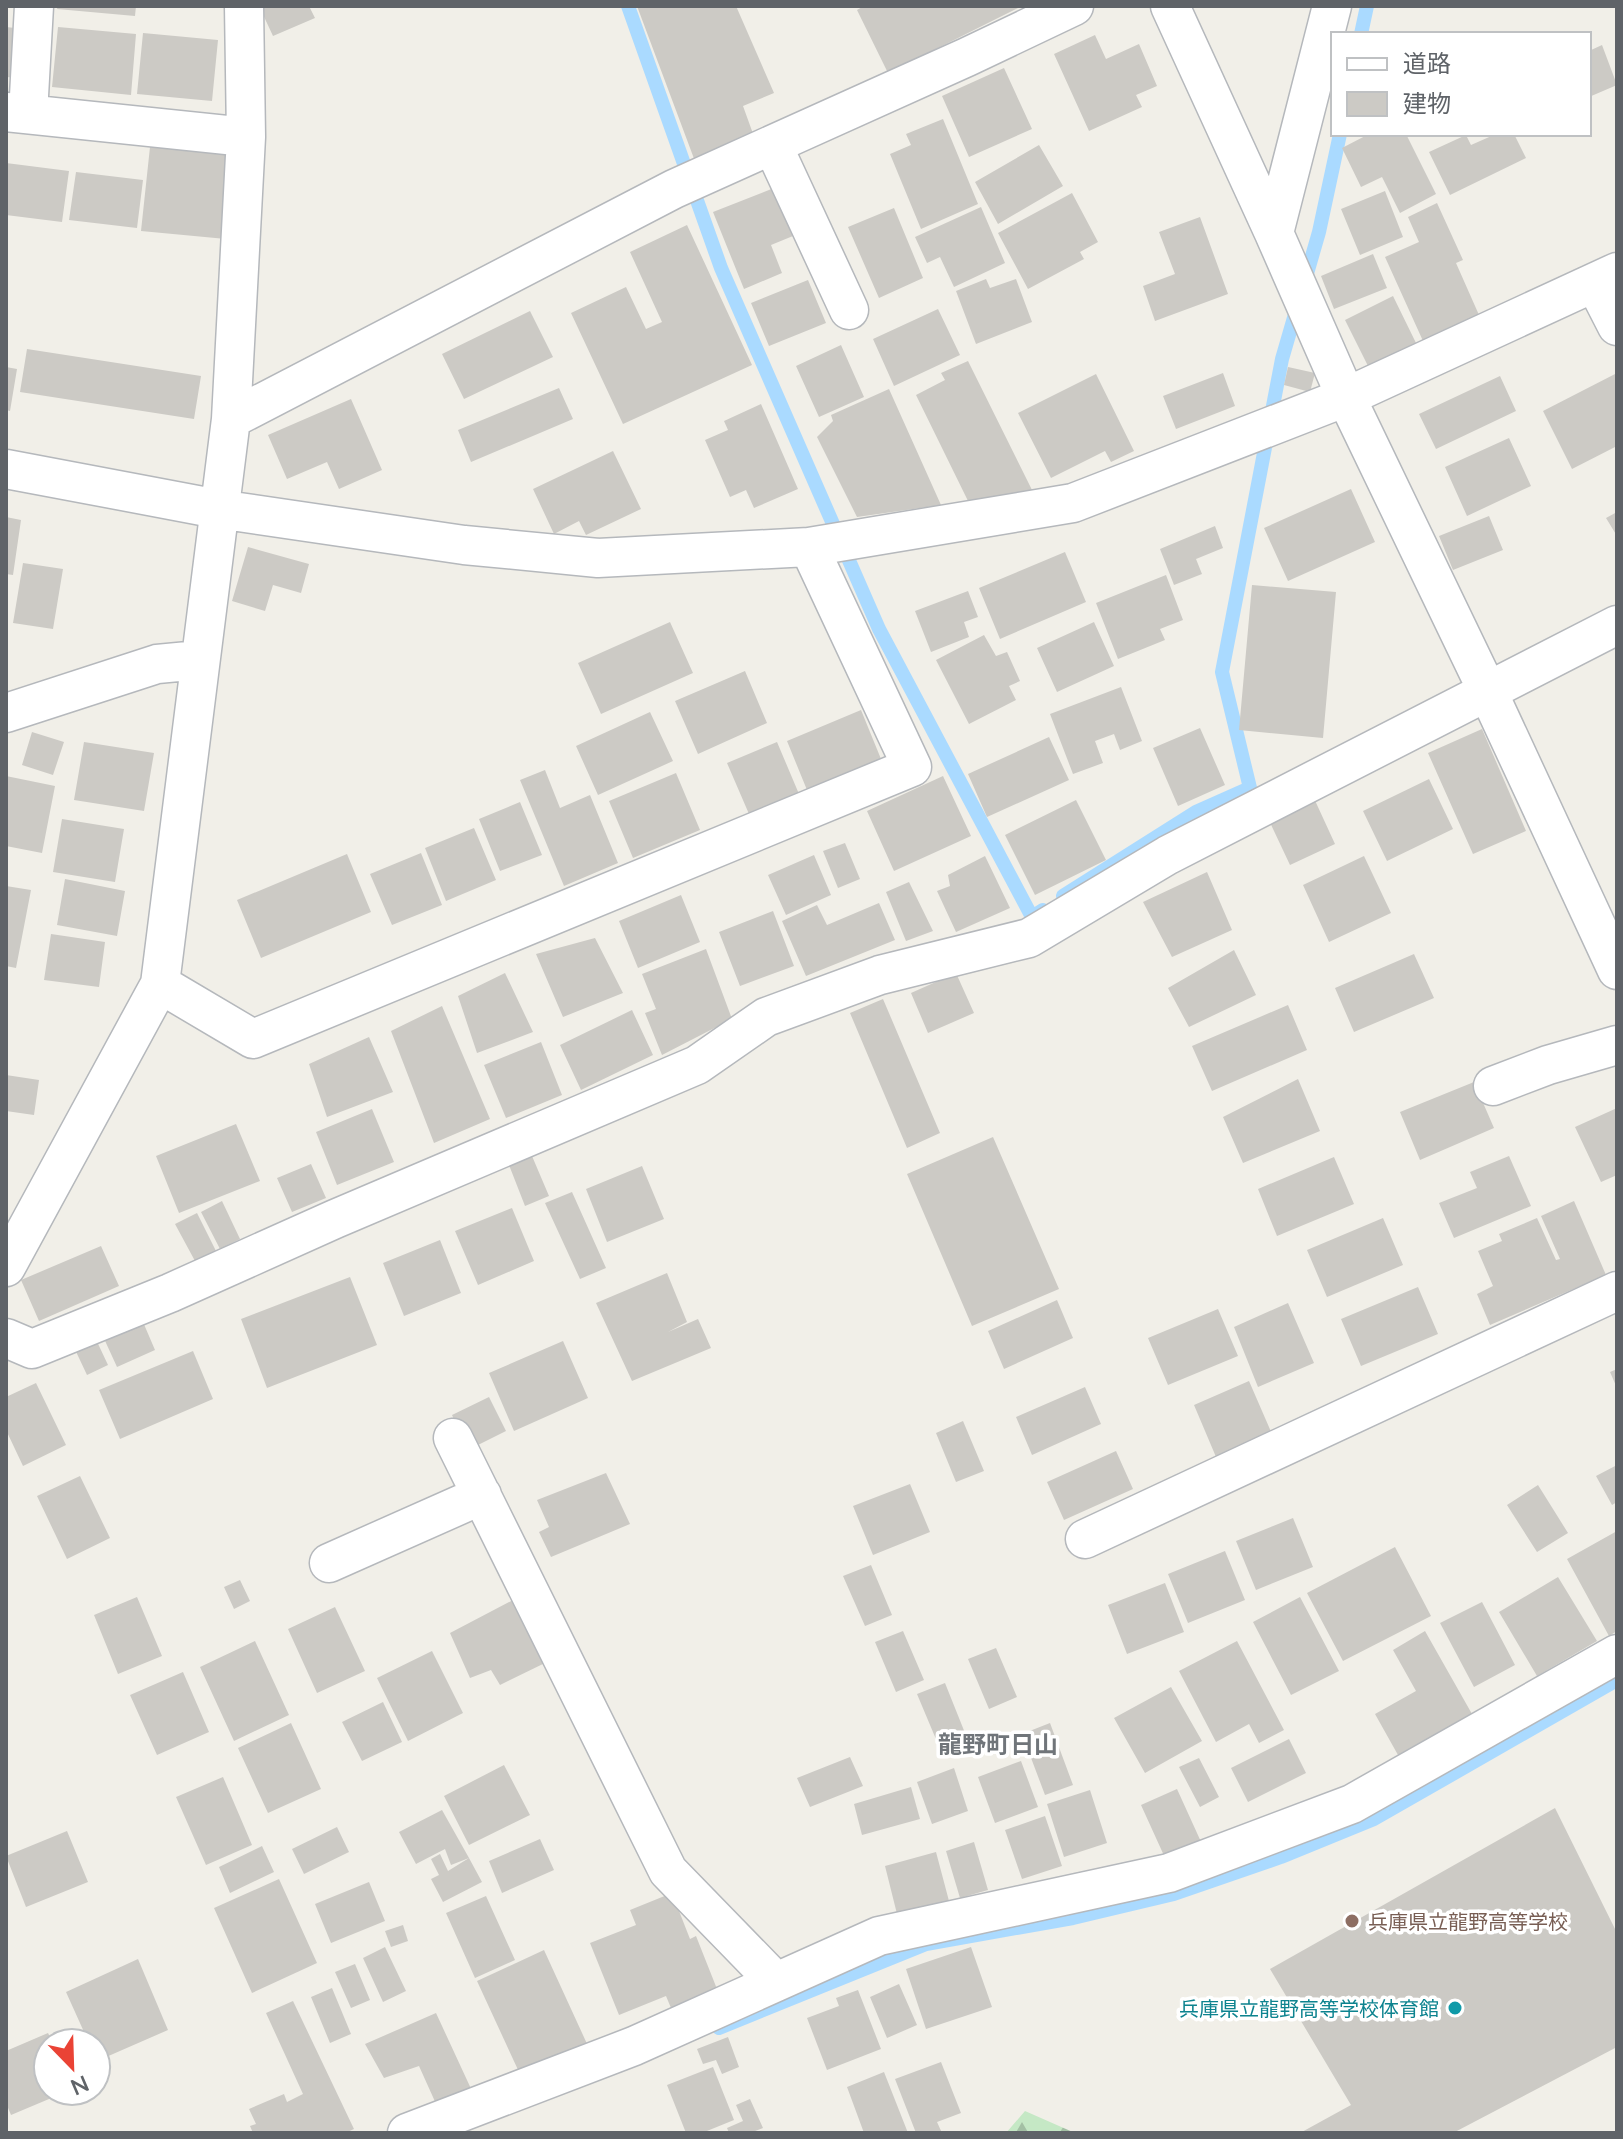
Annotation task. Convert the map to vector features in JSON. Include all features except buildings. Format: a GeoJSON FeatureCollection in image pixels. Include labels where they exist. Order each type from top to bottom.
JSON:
{"type":"FeatureCollection","features":[{"type":"Feature","properties":{"kind":"street"},"geometry":{"type":"LineString","coordinates":[[34,6],[17,113],[246,137]]}},
{"type":"Feature","properties":{"kind":"street"},"geometry":{"type":"LineString","coordinates":[[6,1267],[160,984],[231,419],[246,137],[244,6]]}},
{"type":"Feature","properties":{"kind":"street"},"geometry":{"type":"LineString","coordinates":[[231,419],[690,182],[1074,6]]}},
{"type":"Feature","properties":{"kind":"street"},"geometry":{"type":"LineString","coordinates":[[1170,6],[1346,397],[1617,970]]}},
{"type":"Feature","properties":{"kind":"street"},"geometry":{"type":"LineString","coordinates":[[1274,233],[1332,6]]}},
{"type":"Feature","properties":{"kind":"street"},"geometry":{"type":"LineString","coordinates":[[773,146],[849,310]]}},
{"type":"Feature","properties":{"kind":"street"},"geometry":{"type":"LineString","coordinates":[[6,469],[218,509],[464,545],[598,558],[809,547],[1073,503],[1346,397],[1606,277],[1617,326]]}},
{"type":"Feature","properties":{"kind":"street"},"geometry":{"type":"LineString","coordinates":[[160,984],[253,1039],[912,767],[809,547]]}},
{"type":"Feature","properties":{"kind":"street"},"geometry":{"type":"LineString","coordinates":[[6,1338],[32,1349],[170,1293],[697,1065],[766,1017],[880,975],[1029,938],[1168,855],[1617,625]]}},
{"type":"Feature","properties":{"kind":"street"},"geometry":{"type":"LineString","coordinates":[[6,713],[157,664],[199,660]]}},
{"type":"Feature","properties":{"kind":"street"},"geometry":{"type":"LineString","coordinates":[[1493,1086],[1548,1065],[1617,1045]]}},
{"type":"Feature","properties":{"kind":"street"},"geometry":{"type":"LineString","coordinates":[[1085,1539],[1617,1291]]}},
{"type":"Feature","properties":{"kind":"street"},"geometry":{"type":"LineString","coordinates":[[453,1438],[668,1871],[776,1982]]}},
{"type":"Feature","properties":{"kind":"street"},"geometry":{"type":"LineString","coordinates":[[329,1563],[482,1495]]}},
{"type":"Feature","properties":{"kind":"street"},"geometry":{"type":"LineString","coordinates":[[407,2133],[634,2046],[879,1936],[1169,1873],[1352,1804],[1617,1654]]}},
{"type":"Feature","properties":{"kind":"green space"},"geometry":{"type":"Polygon","coordinates":[[[1025,2111],[1075,2133],[1006,2133],[1025,2111]]]}},
{"type":"Feature","properties":{"kind":"waterway"},"geometry":{"type":"LineString","coordinates":[[628,6],[721,268],[879,629],[1032,917],[1043,910]]}},
{"type":"Feature","properties":{"kind":"waterway"},"geometry":{"type":"LineString","coordinates":[[1361,32],[1367,6]]}},
{"type":"Feature","properties":{"kind":"waterway"},"geometry":{"type":"LineString","coordinates":[[1304,284],[1319,232],[1340,136]]}},
{"type":"Feature","properties":{"kind":"waterway"},"geometry":{"type":"LineString","coordinates":[[1063,896],[1196,812],[1250,788],[1222,672],[1282,359],[1298,304]]}},
{"type":"Feature","properties":{"kind":"waterway"},"geometry":{"type":"LineString","coordinates":[[719,2028],[926,1944],[1073,1918],[1174,1894],[1281,1857],[1374,1819],[1617,1680]]}},
{"type":"Feature","properties":{"kind":"place","name":"兵庫県立龍野高等学校"},"geometry":{"type":"Point","coordinates":[1352,1921]}},
{"type":"Feature","properties":{"kind":"place","name":"兵庫県立龍野高等学校体育館"},"geometry":{"type":"Point","coordinates":[1455,2008]}},
{"type":"Feature","properties":{"kind":"district","name":"龍野町日山"},"geometry":{"type":"Point","coordinates":[998,1743]}}]}
